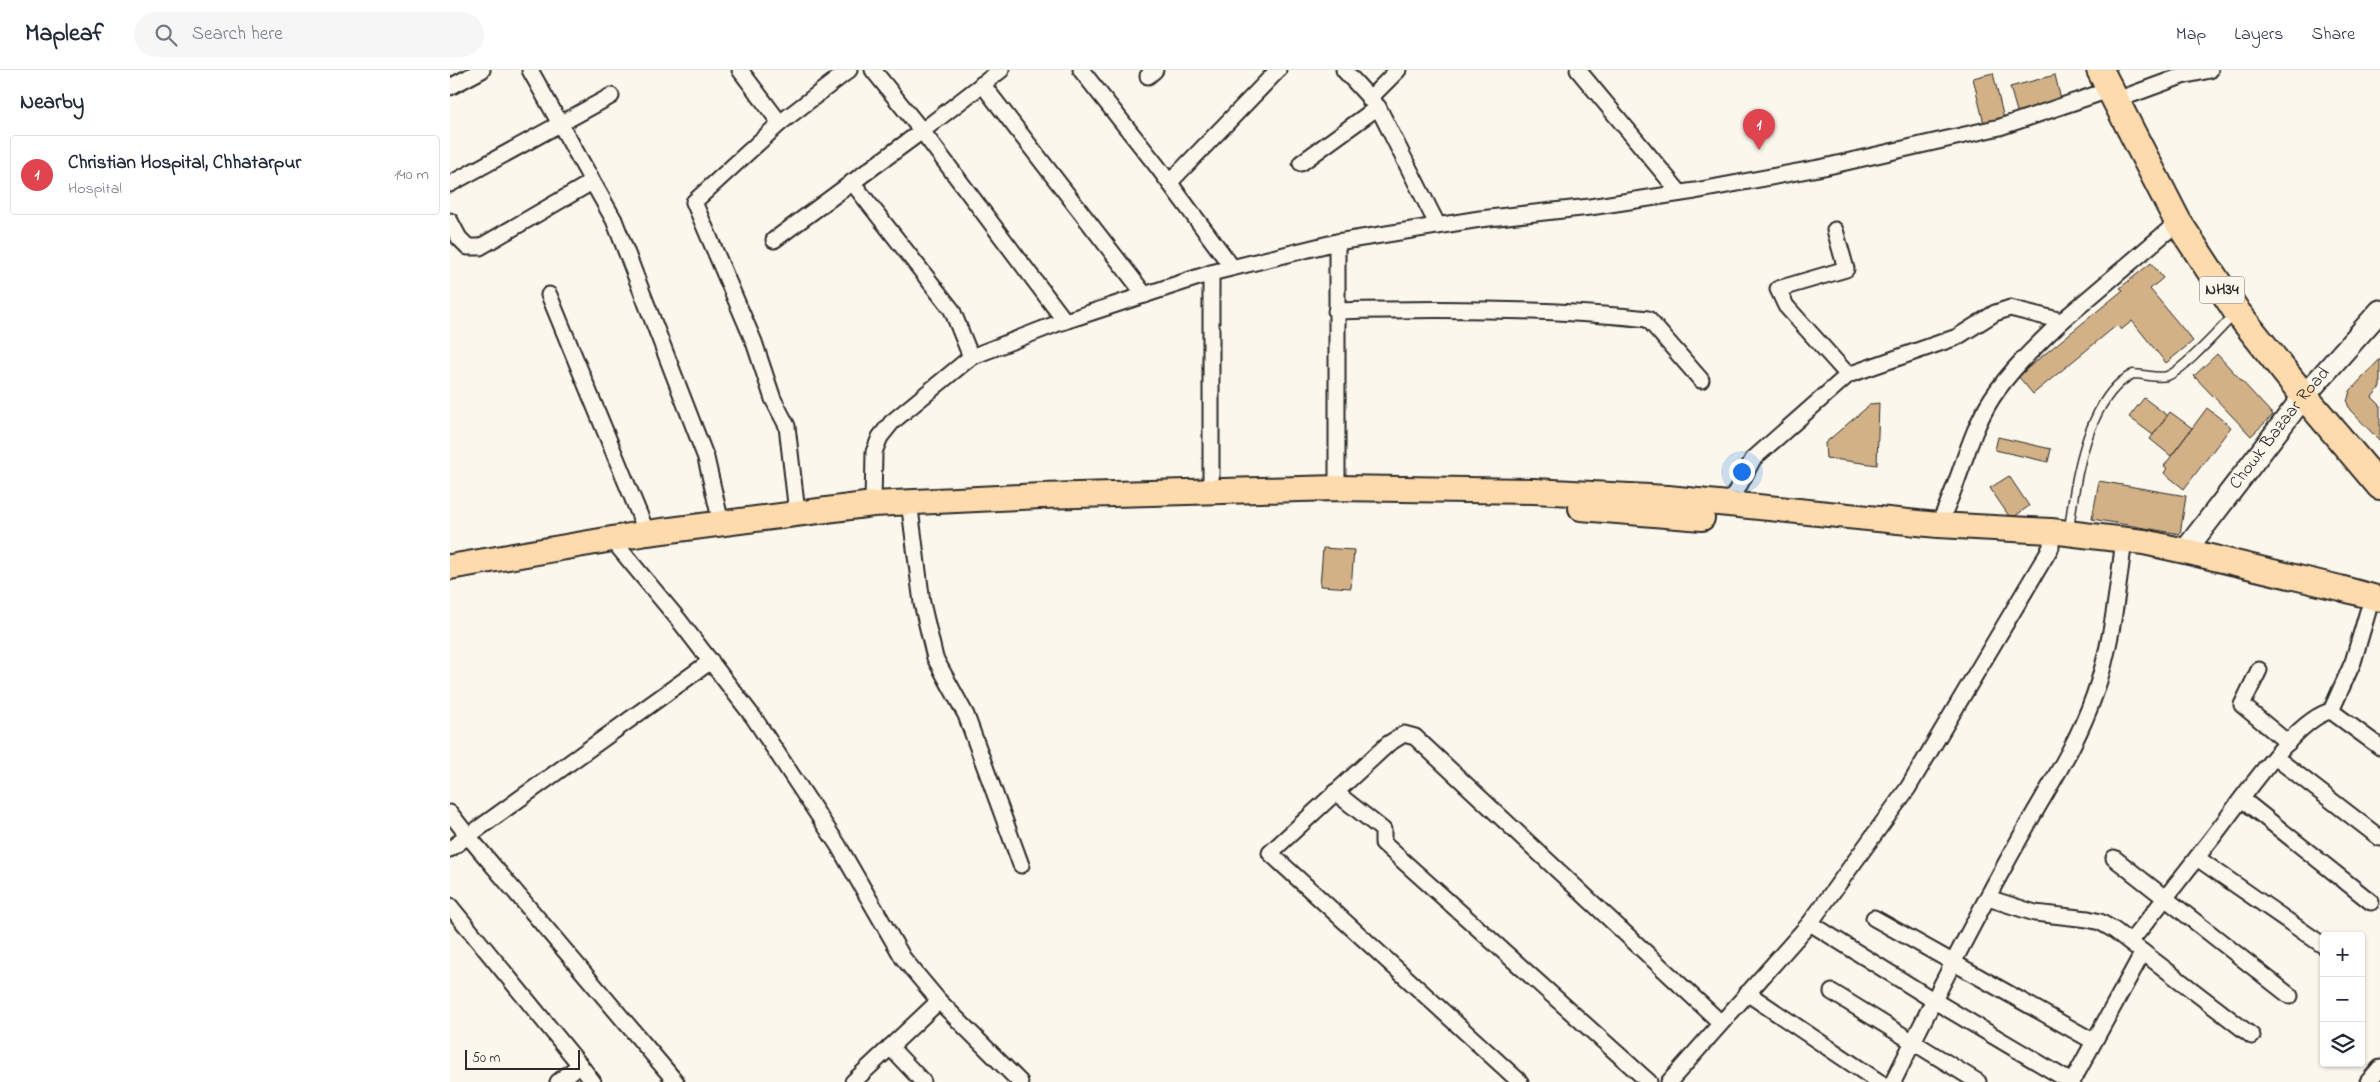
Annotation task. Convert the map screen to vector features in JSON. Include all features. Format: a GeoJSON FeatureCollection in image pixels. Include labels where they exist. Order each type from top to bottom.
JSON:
{"type":"FeatureCollection","features":[{"type":"Feature","properties":{"kind":"highway","name":"NH34"},"geometry":{"type":"LineString","coordinates":[[2108,87],[2178,222],[2237,312],[2304,396],[2380,486]]}},
{"type":"Feature","properties":{"kind":"main road","name":"Chowk Bazaar Road"},"geometry":{"type":"LineString","coordinates":[[2185,551],[2304,396],[2380,311]]}},
{"type":"Feature","properties":{"kind":"main road"},"geometry":{"type":"LineString","coordinates":[[450,579],[619,548],[910,508],[1211,491],[1337,488],[1614,494],[2185,551],[2376,608]]}},
{"type":"Feature","properties":{"kind":"main road"},"geometry":{"type":"LineString","coordinates":[[450,567],[647,532],[873,504],[910,508],[1490,503],[1718,519],[1967,543],[2057,537]]}},
{"type":"Feature","properties":{"kind":"main road"},"geometry":{"type":"LineString","coordinates":[[2123,546],[2376,608]]}},
{"type":"Feature","properties":{"kind":"street"},"geometry":{"type":"LineString","coordinates":[[450,87],[482,70]]}},
{"type":"Feature","properties":{"kind":"street"},"geometry":{"type":"LineString","coordinates":[[530,70],[614,220],[706,458],[721,523]]}},
{"type":"Feature","properties":{"kind":"street"},"geometry":{"type":"LineString","coordinates":[[740,70],[780,123]]}},
{"type":"Feature","properties":{"kind":"street"},"geometry":{"type":"LineString","coordinates":[[797,513],[787,426],[773,399],[754,342],[694,202],[780,123],[849,70]]}},
{"type":"Feature","properties":{"kind":"street"},"geometry":{"type":"LineString","coordinates":[[872,70],[922,131],[1066,321]]}},
{"type":"Feature","properties":{"kind":"street"},"geometry":{"type":"LineString","coordinates":[[774,240],[1001,70]]}},
{"type":"Feature","properties":{"kind":"street"},"geometry":{"type":"LineString","coordinates":[[1081,70],[1170,182],[1232,268]]}},
{"type":"Feature","properties":{"kind":"street"},"geometry":{"type":"LineString","coordinates":[[1170,182],[1278,70]]}},
{"type":"Feature","properties":{"kind":"street"},"geometry":{"type":"LineString","coordinates":[[1344,70],[1373,103],[1438,226]]}},
{"type":"Feature","properties":{"kind":"street"},"geometry":{"type":"LineString","coordinates":[[1301,163],[1373,103],[1398,70]]}},
{"type":"Feature","properties":{"kind":"street"},"geometry":{"type":"LineString","coordinates":[[1578,70],[1680,193]]}},
{"type":"Feature","properties":{"kind":"street"},"geometry":{"type":"LineString","coordinates":[[873,504],[874,452],[880,437],[892,422],[971,357],[1066,321],[1211,273],[1337,242],[1438,226],[1590,207],[1824,167],[2000,127],[2108,87],[2210,70]]}},
{"type":"Feature","properties":{"kind":"street"},"geometry":{"type":"LineString","coordinates":[[982,84],[1145,295]]}},
{"type":"Feature","properties":{"kind":"street"},"geometry":{"type":"LineString","coordinates":[[450,184],[611,96]]}},
{"type":"Feature","properties":{"kind":"street"},"geometry":{"type":"LineString","coordinates":[[450,222],[459,238],[468,247],[480,247],[592,182]]}},
{"type":"Feature","properties":{"kind":"street"},"geometry":{"type":"LineString","coordinates":[[852,182],[952,310],[971,357]]}},
{"type":"Feature","properties":{"kind":"street"},"geometry":{"type":"LineString","coordinates":[[1938,525],[1952,500],[1966,452],[1992,399],[2018,364],[2062,321],[2178,222]]}},
{"type":"Feature","properties":{"kind":"street"},"geometry":{"type":"LineString","coordinates":[[1835,230],[1846,269],[1778,289],[1786,306],[1848,375]]}},
{"type":"Feature","properties":{"kind":"street"},"geometry":{"type":"LineString","coordinates":[[1337,242],[1337,488]]}},
{"type":"Feature","properties":{"kind":"street"},"geometry":{"type":"LineString","coordinates":[[1211,273],[1211,491]]}},
{"type":"Feature","properties":{"kind":"street"},"geometry":{"type":"LineString","coordinates":[[549,295],[647,532]]}},
{"type":"Feature","properties":{"kind":"street"},"geometry":{"type":"LineString","coordinates":[[1336,310],[1446,308],[1613,315],[1648,319],[1701,380]]}},
{"type":"Feature","properties":{"kind":"street"},"geometry":{"type":"LineString","coordinates":[[1729,505],[1754,459],[1848,375],[1957,337],[1995,312],[2010,308],[2062,321]]}},
{"type":"Feature","properties":{"kind":"street"},"geometry":{"type":"LineString","coordinates":[[910,508],[922,603],[935,658],[966,715],[1021,865]]}},
{"type":"Feature","properties":{"kind":"street"},"geometry":{"type":"LineString","coordinates":[[1669,1082],[1810,923],[1908,788],[2057,537]]}},
{"type":"Feature","properties":{"kind":"street"},"geometry":{"type":"LineString","coordinates":[[1893,1082],[1933,1000],[1954,964],[2015,846],[2070,752],[2094,697],[2113,623],[2123,546]]}},
{"type":"Feature","properties":{"kind":"street"},"geometry":{"type":"LineString","coordinates":[[619,548],[754,718],[838,845],[903,958],[940,1002],[1020,1082]]}},
{"type":"Feature","properties":{"kind":"street"},"geometry":{"type":"LineString","coordinates":[[2130,942],[2275,757],[2311,721],[2330,711],[2376,608]]}},
{"type":"Feature","properties":{"kind":"street"},"geometry":{"type":"LineString","coordinates":[[450,849],[711,662]]}},
{"type":"Feature","properties":{"kind":"street"},"geometry":{"type":"LineString","coordinates":[[2259,670],[2242,705],[2288,743]]}},
{"type":"Feature","properties":{"kind":"street"},"geometry":{"type":"LineString","coordinates":[[2330,711],[2380,747]]}},
{"type":"Feature","properties":{"kind":"street"},"geometry":{"type":"LineString","coordinates":[[1520,1082],[1270,853],[1388,744],[1404,734],[1414,737],[1721,1023]]}},
{"type":"Feature","properties":{"kind":"street"},"geometry":{"type":"LineString","coordinates":[[2275,757],[2380,838]]}},
{"type":"Feature","properties":{"kind":"street"},"geometry":{"type":"LineString","coordinates":[[1335,792],[1382,830],[1383,843],[1649,1082]]}},
{"type":"Feature","properties":{"kind":"street"},"geometry":{"type":"LineString","coordinates":[[2242,799],[2371,902]]}},
{"type":"Feature","properties":{"kind":"street"},"geometry":{"type":"LineString","coordinates":[[450,813],[676,1082]]}},
{"type":"Feature","properties":{"kind":"street"},"geometry":{"type":"LineString","coordinates":[[2114,858],[2290,996]]}},
{"type":"Feature","properties":{"kind":"street"},"geometry":{"type":"LineString","coordinates":[[2197,858],[2320,943]]}},
{"type":"Feature","properties":{"kind":"street"},"geometry":{"type":"LineString","coordinates":[[1988,898],[2035,913],[2100,922],[2130,942],[2252,1036]]}},
{"type":"Feature","properties":{"kind":"street"},"geometry":{"type":"LineString","coordinates":[[450,906],[593,1082]]}},
{"type":"Feature","properties":{"kind":"street"},"geometry":{"type":"LineString","coordinates":[[1874,918],[2093,1041]]}},
{"type":"Feature","properties":{"kind":"street"},"geometry":{"type":"LineString","coordinates":[[1810,923],[1933,1000],[2071,1082],[2143,952]]}},
{"type":"Feature","properties":{"kind":"street"},"geometry":{"type":"LineString","coordinates":[[1832,992],[1978,1082]]}},
{"type":"Feature","properties":{"kind":"street"},"geometry":{"type":"LineString","coordinates":[[1748,993],[1879,1082]]}},
{"type":"Feature","properties":{"kind":"street"},"geometry":{"type":"LineString","coordinates":[[853,1082],[940,1002]]}},
{"type":"Feature","properties":{"kind":"street"},"geometry":{"type":"LineString","coordinates":[[890,1047],[923,1082]]}},
{"type":"Feature","properties":{"kind":"street"},"geometry":{"type":"LineString","coordinates":[[558,1082],[580,1065]]}},
{"type":"Feature","properties":{"kind":"street"},"geometry":{"type":"LineString","coordinates":[[2368,1082],[2380,1068]]}},
{"type":"Feature","properties":{"kind":"lane"},"geometry":{"type":"LineString","coordinates":[[2057,537],[2083,453],[2099,410],[2112,389],[2133,374],[2159,378],[2169,376],[2182,366],[2237,312]]}},
{"type":"Feature","properties":{"kind":"building"},"geometry":{"type":"Polygon","coordinates":[[[1993,73],[2004,119],[1984,124],[1973,78],[1993,73]]]}},
{"type":"Feature","properties":{"kind":"building"},"geometry":{"type":"Polygon","coordinates":[[[2055,75],[2062,104],[2018,115],[2010,87],[2055,75]]]}},
{"type":"Feature","properties":{"kind":"building"},"geometry":{"type":"Polygon","coordinates":[[[2151,263],[2163,278],[2150,289],[2193,341],[2166,363],[2132,321],[2121,330],[2117,325],[2033,394],[2018,376],[2123,290],[2120,288],[2151,263]]]}},
{"type":"Feature","properties":{"kind":"building"},"geometry":{"type":"Polygon","coordinates":[[[2217,354],[2273,415],[2251,436],[2194,376],[2217,354]]]}},
{"type":"Feature","properties":{"kind":"building"},"geometry":{"type":"Polygon","coordinates":[[[2380,359],[2380,387],[2372,397],[2380,405],[2380,441],[2350,410],[2347,402],[2350,391],[2380,359]]]}},
{"type":"Feature","properties":{"kind":"building"},"geometry":{"type":"Polygon","coordinates":[[[2144,398],[2168,416],[2153,435],[2129,417],[2144,398]]]}},
{"type":"Feature","properties":{"kind":"building"},"geometry":{"type":"Polygon","coordinates":[[[1879,403],[1877,465],[1826,458],[1825,443],[1871,404],[1879,403]]]}},
{"type":"Feature","properties":{"kind":"building"},"geometry":{"type":"Polygon","coordinates":[[[2207,408],[2231,427],[2184,489],[2164,473],[2167,468],[2164,466],[2207,408]]]}},
{"type":"Feature","properties":{"kind":"building"},"geometry":{"type":"Polygon","coordinates":[[[2170,412],[2192,428],[2171,456],[2150,439],[2170,412]]]}},
{"type":"Feature","properties":{"kind":"building"},"geometry":{"type":"Polygon","coordinates":[[[1998,437],[2051,449],[2048,462],[1995,450],[1998,437]]]}},
{"type":"Feature","properties":{"kind":"building"},"geometry":{"type":"Polygon","coordinates":[[[2009,476],[2029,506],[2011,519],[1990,488],[2009,476]]]}},
{"type":"Feature","properties":{"kind":"building"},"geometry":{"type":"Polygon","coordinates":[[[2099,481],[2186,496],[2180,534],[2092,519],[2099,481]]]}},
{"type":"Feature","properties":{"kind":"building"},"geometry":{"type":"Polygon","coordinates":[[[1323,548],[1354,550],[1351,588],[1320,586],[1323,548]]]}},
{"type":"Feature","properties":{"kind":"place","name":"Christian Hospital, Chhatarpur"},"geometry":{"type":"Point","coordinates":[1759,150]}}]}
